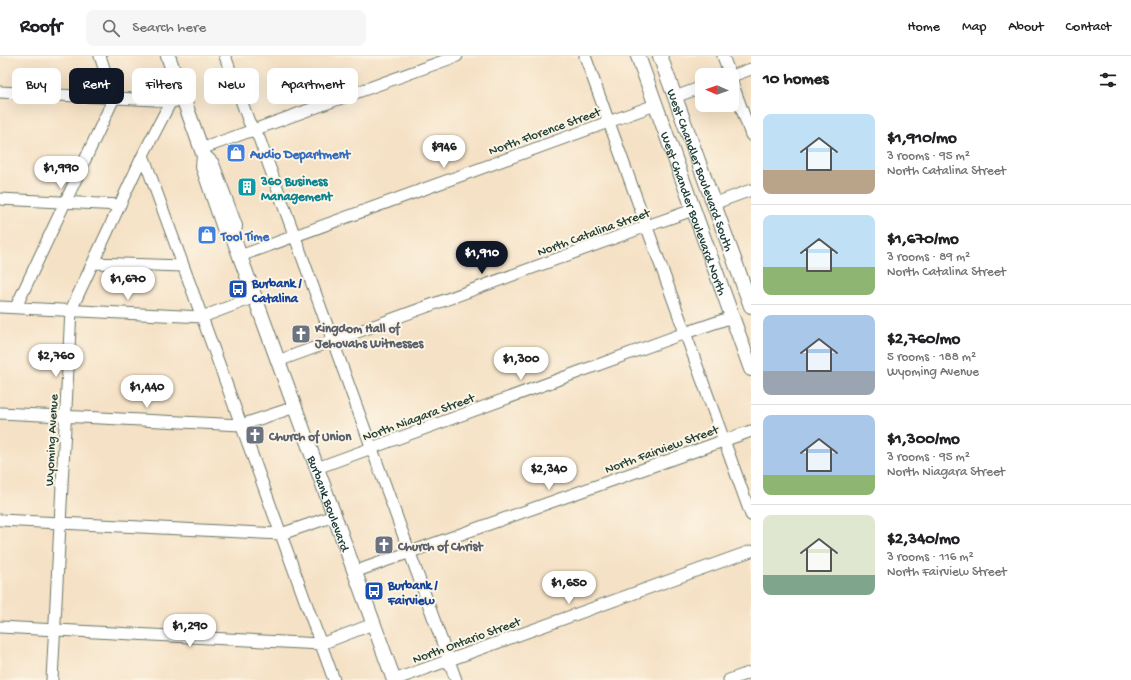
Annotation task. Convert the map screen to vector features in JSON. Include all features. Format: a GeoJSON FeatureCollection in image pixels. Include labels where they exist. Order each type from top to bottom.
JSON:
{"type":"FeatureCollection","features":[{"type":"Feature","properties":{"kind":"main road","name":"Burbank Boulevard"},"geometry":{"type":"LineString","coordinates":[[168,56],[170,68]]}},
{"type":"Feature","properties":{"kind":"main road","name":"West Chandler Boulevard North"},"geometry":{"type":"LineString","coordinates":[[638,56],[751,369]]}},
{"type":"Feature","properties":{"kind":"main road","name":"West Chandler Boulevard South"},"geometry":{"type":"LineString","coordinates":[[660,56],[751,306]]}},
{"type":"Feature","properties":{"kind":"main road","name":"Burbank Boulevard"},"geometry":{"type":"LineString","coordinates":[[178,104],[203,152],[203,167],[225,230],[233,237],[394,680]]}},
{"type":"Feature","properties":{"kind":"street"},"geometry":{"type":"LineString","coordinates":[[100,56],[104,68]]}},
{"type":"Feature","properties":{"kind":"street"},"geometry":{"type":"LineString","coordinates":[[225,56],[249,122],[259,138],[456,680]]}},
{"type":"Feature","properties":{"kind":"street"},"geometry":{"type":"LineString","coordinates":[[203,152],[254,130],[457,56]]}},
{"type":"Feature","properties":{"kind":"street"},"geometry":{"type":"LineString","coordinates":[[585,56],[751,515]]}},
{"type":"Feature","properties":{"kind":"street"},"geometry":{"type":"LineString","coordinates":[[722,56],[727,68]]}},
{"type":"Feature","properties":{"kind":"street"},"geometry":{"type":"LineString","coordinates":[[739,73],[751,69]]}},
{"type":"Feature","properties":{"kind":"street"},"geometry":{"type":"LineString","coordinates":[[675,97],[695,90]]}},
{"type":"Feature","properties":{"kind":"street"},"geometry":{"type":"LineString","coordinates":[[0,92],[69,96]]}},
{"type":"Feature","properties":{"kind":"street"},"geometry":{"type":"LineString","coordinates":[[739,102],[751,135]]}},
{"type":"Feature","properties":{"kind":"street"},"geometry":{"type":"LineString","coordinates":[[16,307],[111,104]]}},
{"type":"Feature","properties":{"kind":"street","name":"Wyoming Avenue"},"geometry":{"type":"LineString","coordinates":[[52,680],[71,310],[143,155],[174,104]]}},
{"type":"Feature","properties":{"kind":"street","name":"North Florence Street"},"geometry":{"type":"LineString","coordinates":[[240,256],[655,105]]}},
{"type":"Feature","properties":{"kind":"street"},"geometry":{"type":"LineString","coordinates":[[143,155],[334,680]]}},
{"type":"Feature","properties":{"kind":"street"},"geometry":{"type":"LineString","coordinates":[[714,204],[751,190]]}},
{"type":"Feature","properties":{"kind":"street"},"geometry":{"type":"LineString","coordinates":[[0,199],[120,205]]}},
{"type":"Feature","properties":{"kind":"street","name":"North Catalina Street"},"geometry":{"type":"LineString","coordinates":[[278,361],[693,210]]}},
{"type":"Feature","properties":{"kind":"street"},"geometry":{"type":"LineString","coordinates":[[93,263],[183,266]]}},
{"type":"Feature","properties":{"kind":"street"},"geometry":{"type":"LineString","coordinates":[[0,307],[202,317],[255,297]]}},
{"type":"Feature","properties":{"kind":"street","name":"North Niagara Street"},"geometry":{"type":"LineString","coordinates":[[317,468],[732,317]]}},
{"type":"Feature","properties":{"kind":"street"},"geometry":{"type":"LineString","coordinates":[[0,413],[241,425],[295,406]]}},
{"type":"Feature","properties":{"kind":"street","name":"North Fairview Street"},"geometry":{"type":"LineString","coordinates":[[354,572],[751,431]]}},
{"type":"Feature","properties":{"kind":"street"},"geometry":{"type":"LineString","coordinates":[[0,520],[280,534],[334,516]]}},
{"type":"Feature","properties":{"kind":"street","name":"North Ontario Street"},"geometry":{"type":"LineString","coordinates":[[394,680],[751,551]]}},
{"type":"Feature","properties":{"kind":"street"},"geometry":{"type":"LineString","coordinates":[[0,627],[321,644],[374,624]]}},
{"type":"Feature","properties":{"kind":"street"},"geometry":{"type":"LineString","coordinates":[[728,680],[751,672]]}},
{"type":"Feature","properties":{"kind":"place","name":"Audio Department"},"geometry":{"type":"Point","coordinates":[236,153]}},
{"type":"Feature","properties":{"kind":"place","name":"360 Business Management"},"geometry":{"type":"Point","coordinates":[247,187]}},
{"type":"Feature","properties":{"kind":"place","name":"Tool Time"},"geometry":{"type":"Point","coordinates":[207,235]}},
{"type":"Feature","properties":{"kind":"place","name":"Burbank / Catalina"},"geometry":{"type":"Point","coordinates":[238,289]}},
{"type":"Feature","properties":{"kind":"place","name":"Kingdom Hall of Jehovahs Witnesses"},"geometry":{"type":"Point","coordinates":[301,334]}},
{"type":"Feature","properties":{"kind":"place","name":"Church of Union"},"geometry":{"type":"Point","coordinates":[255,435]}},
{"type":"Feature","properties":{"kind":"place","name":"Church of Christ"},"geometry":{"type":"Point","coordinates":[384,545]}},
{"type":"Feature","properties":{"kind":"place","name":"Burbank / Fairview"},"geometry":{"type":"Point","coordinates":[374,591]}}]}
